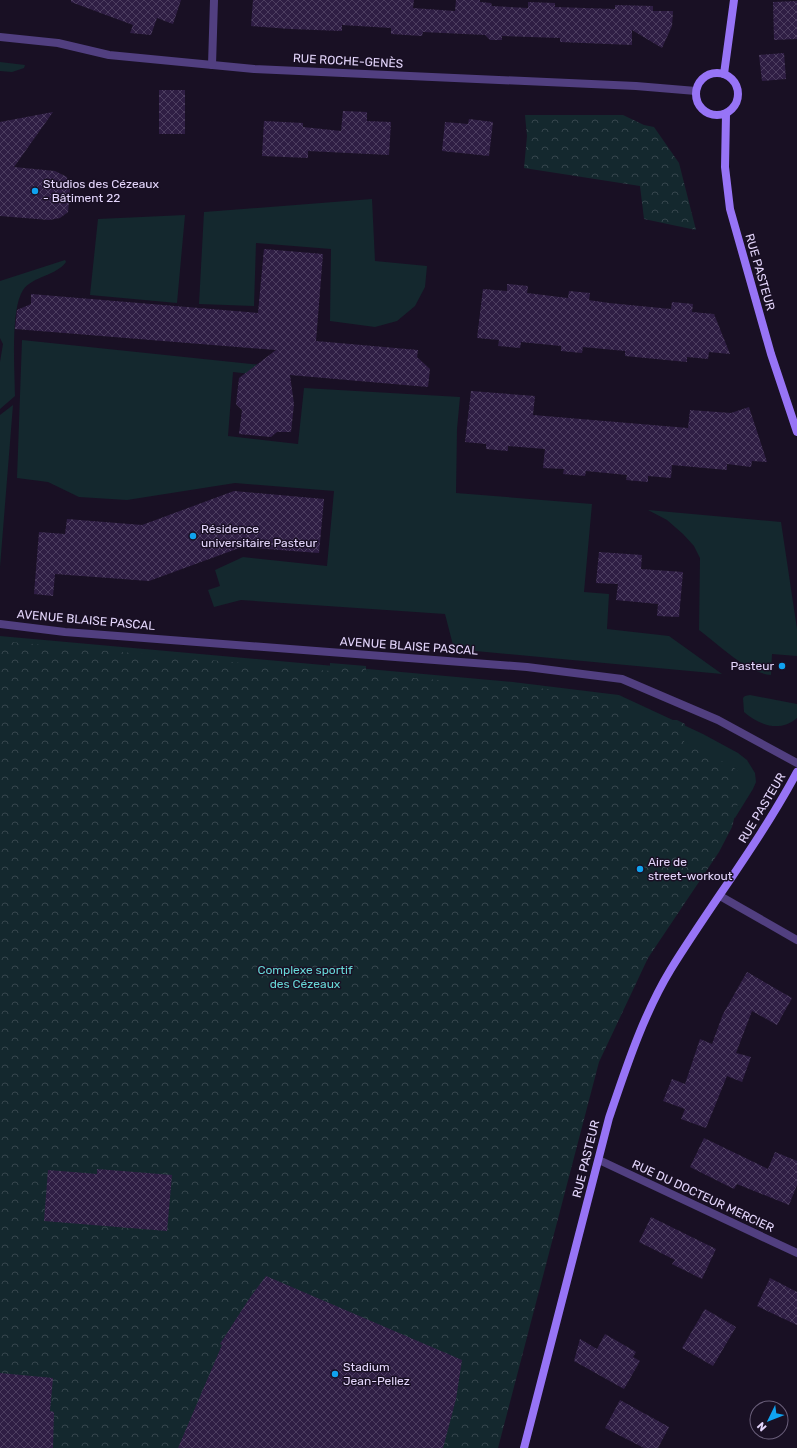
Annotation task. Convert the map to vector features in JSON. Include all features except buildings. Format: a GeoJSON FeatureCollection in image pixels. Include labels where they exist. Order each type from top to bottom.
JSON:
{"type":"FeatureCollection","features":[{"type":"Feature","properties":{"kind":"main road"},"geometry":{"type":"LineString","coordinates":[[724,74],[734,0]]}},
{"type":"Feature","properties":{"kind":"main road"},"geometry":{"type":"LineString","coordinates":[[718,73],[724,74],[736,83],[739,97],[736,104],[726,114],[713,116],[702,109],[696,98],[696,91],[698,85],[706,76],[718,73]]}},
{"type":"Feature","properties":{"kind":"main road","name":"RUE PASTEUR"},"geometry":{"type":"LineString","coordinates":[[726,114],[725,167],[730,209],[771,354],[797,432]]}},
{"type":"Feature","properties":{"kind":"main road","name":"RUE PASTEUR"},"geometry":{"type":"LineString","coordinates":[[524,1448],[609,1118],[627,1065],[654,1003],[671,970],[777,808],[797,772]]}},
{"type":"Feature","properties":{"kind":"street"},"geometry":{"type":"LineString","coordinates":[[212,65],[214,0]]}},
{"type":"Feature","properties":{"kind":"street","name":"RUE ROCHE-GENÈS"},"geometry":{"type":"LineString","coordinates":[[0,37],[58,42],[109,55],[254,69],[636,86],[696,91]]}},
{"type":"Feature","properties":{"kind":"street","name":"AVENUE BLAISE PASCAL"},"geometry":{"type":"LineString","coordinates":[[0,624],[65,632],[527,667],[622,679],[718,720],[797,763]]}},
{"type":"Feature","properties":{"kind":"street"},"geometry":{"type":"LineString","coordinates":[[720,896],[797,940]]}},
{"type":"Feature","properties":{"kind":"street","name":"RUE DU DOCTEUR MERCIER"},"geometry":{"type":"LineString","coordinates":[[598,1160],[797,1253]]}},
{"type":"Feature","properties":{"kind":"green space"},"geometry":{"type":"Polygon","coordinates":[[[0,62],[25,65],[24,68],[12,72],[0,71],[0,62]]]}},
{"type":"Feature","properties":{"kind":"green space"},"geometry":{"type":"Polygon","coordinates":[[[525,115],[623,115],[644,125],[654,127],[679,163],[696,230],[644,219],[640,186],[524,168],[527,136],[525,115]]]}},
{"type":"Feature","properties":{"kind":"green space"},"geometry":{"type":"Polygon","coordinates":[[[372,199],[375,261],[427,266],[425,287],[415,306],[397,321],[375,327],[330,321],[331,249],[256,243],[254,306],[199,304],[204,212],[372,199]]]}},
{"type":"Feature","properties":{"kind":"green space"},"geometry":{"type":"Polygon","coordinates":[[[185,215],[177,303],[90,295],[98,219],[185,215]]]}},
{"type":"Feature","properties":{"kind":"green space"},"geometry":{"type":"Polygon","coordinates":[[[65,260],[66,262],[62,267],[27,285],[19,299],[16,311],[14,341],[15,396],[0,409],[0,362],[3,344],[0,338],[0,281],[65,260]]]}},
{"type":"Feature","properties":{"kind":"green space"},"geometry":{"type":"Polygon","coordinates":[[[22,340],[262,365],[261,375],[233,372],[228,436],[298,444],[304,388],[460,397],[457,429],[456,493],[592,504],[584,592],[609,594],[607,629],[669,636],[722,674],[454,649],[445,614],[241,600],[214,607],[208,590],[220,586],[215,570],[243,557],[327,566],[334,491],[235,483],[127,500],[79,497],[48,482],[17,478],[22,340]]]}},
{"type":"Feature","properties":{"kind":"green space"},"geometry":{"type":"Polygon","coordinates":[[[13,405],[0,567],[0,415],[13,405]]]}},
{"type":"Feature","properties":{"kind":"green space"},"geometry":{"type":"Polygon","coordinates":[[[648,510],[781,522],[797,629],[797,656],[772,654],[771,675],[762,673],[743,664],[699,630],[700,558],[694,546],[683,534],[667,520],[648,510]]]}},
{"type":"Feature","properties":{"kind":"green space"},"geometry":{"type":"Polygon","coordinates":[[[0,636],[513,682],[619,695],[703,734],[738,753],[747,760],[755,773],[756,782],[735,818],[724,811],[0,751],[0,636]]]}},
{"type":"Feature","properties":{"kind":"green space","name":"Complexe sportif des Cézeaux"},"geometry":{"type":"Polygon","coordinates":[[[0,641],[330,671],[330,663],[366,666],[366,674],[572,691],[629,703],[628,720],[677,720],[685,724],[684,744],[730,765],[737,770],[740,779],[739,799],[732,827],[719,852],[648,958],[599,1062],[498,1448],[0,1448],[0,641]]]}},
{"type":"Feature","properties":{"kind":"green space"},"geometry":{"type":"Polygon","coordinates":[[[750,695],[797,704],[797,718],[790,723],[777,726],[770,726],[756,721],[744,712],[743,698],[750,695]]]}},
{"type":"Feature","properties":{"kind":"place","name":"Studios des Cézeaux - Bâtiment 22"},"geometry":{"type":"Point","coordinates":[35,191]}},
{"type":"Feature","properties":{"kind":"place","name":"Résidence universitaire Pasteur"},"geometry":{"type":"Point","coordinates":[193,536]}},
{"type":"Feature","properties":{"kind":"place","name":"Pasteur"},"geometry":{"type":"Point","coordinates":[782,666]}},
{"type":"Feature","properties":{"kind":"place","name":"Aire de street-workout"},"geometry":{"type":"Point","coordinates":[640,869]}},
{"type":"Feature","properties":{"kind":"place","name":"Stadium Jean-Pellez"},"geometry":{"type":"Point","coordinates":[335,1374]}}]}
